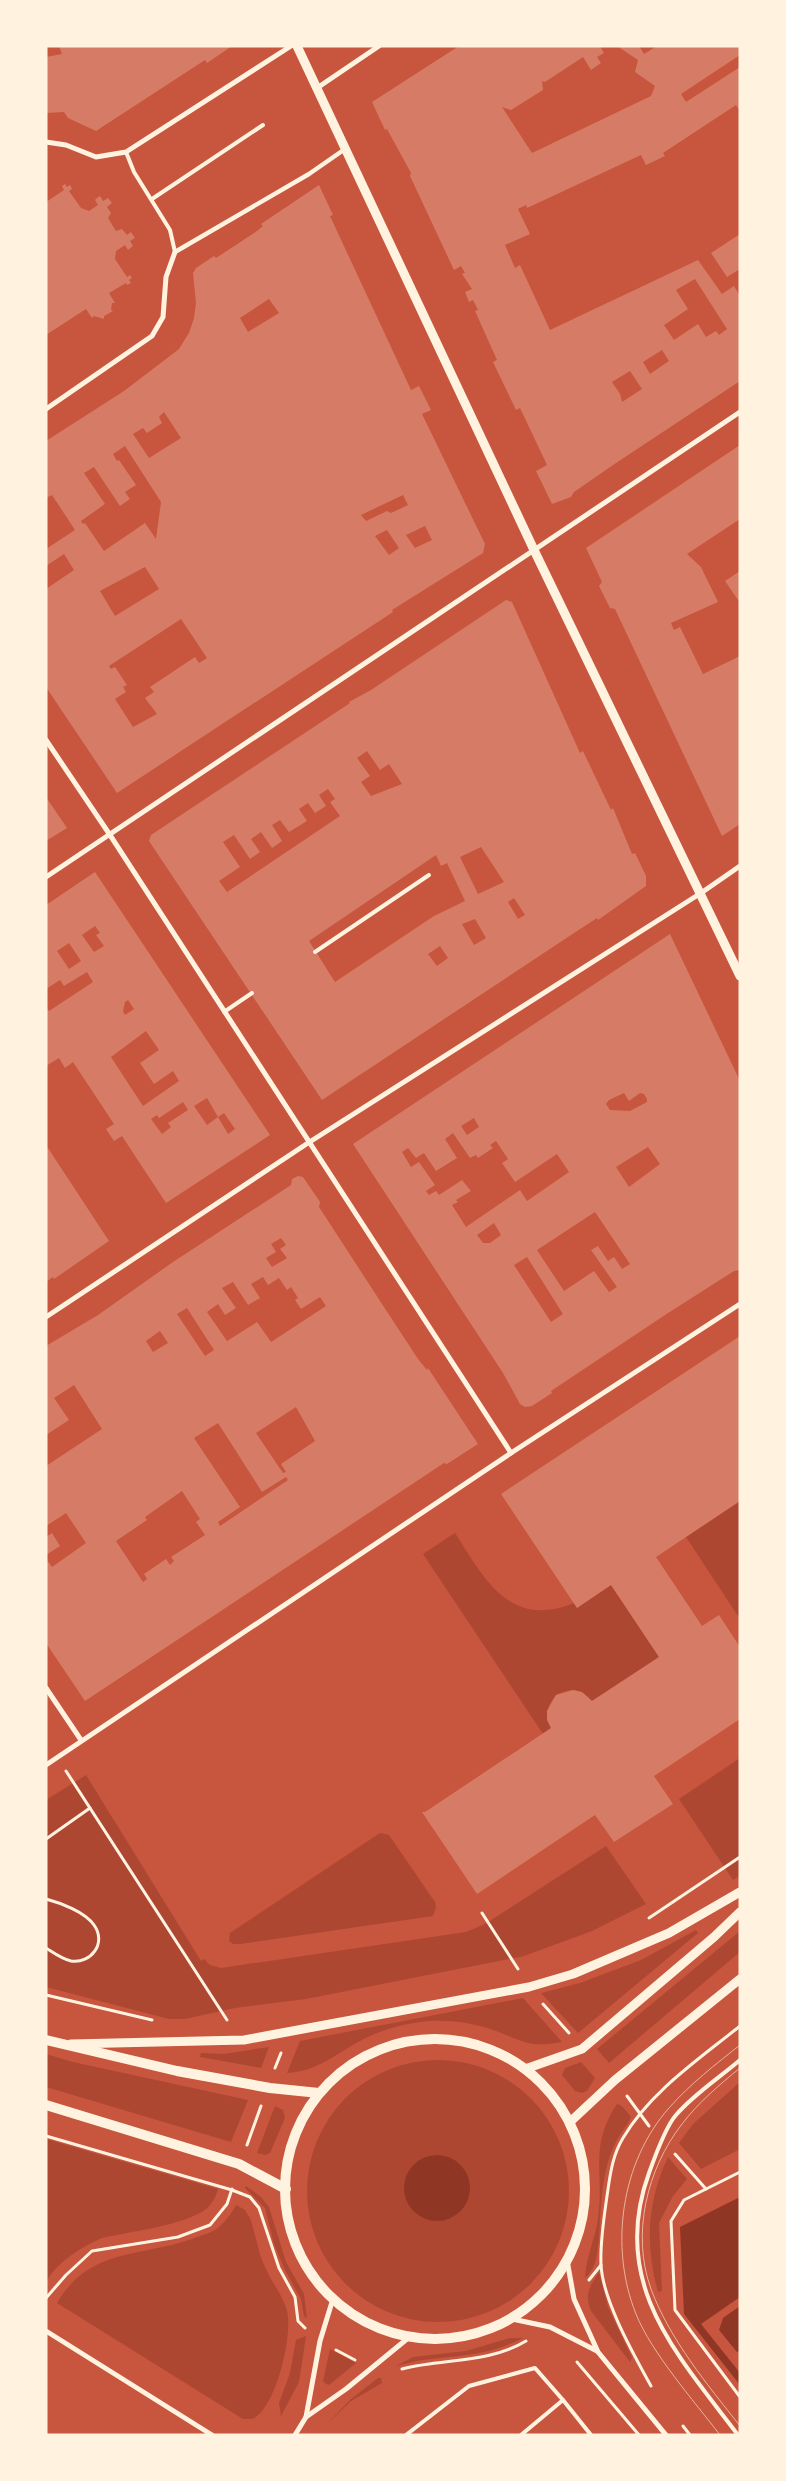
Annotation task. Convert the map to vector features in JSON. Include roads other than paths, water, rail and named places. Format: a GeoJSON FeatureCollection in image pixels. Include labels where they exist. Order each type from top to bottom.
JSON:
{"type":"FeatureCollection","features":[{"type":"Feature","properties":{"kind":"main road"},"geometry":{"type":"LineString","coordinates":[[423,2039],[460,2040],[487,2048],[528,2068],[554,2094],[570,2122],[583,2168],[583,2215],[567,2260],[543,2294],[512,2319],[468,2337],[407,2339],[382,2331],[332,2302],[311,2271],[291,2229],[286,2189],[289,2153],[300,2124],[319,2093],[356,2063],[389,2045],[423,2039]]}},
{"type":"Feature","properties":{"kind":"main road"},"geometry":{"type":"LineString","coordinates":[[46,2040],[177,2071],[270,2088],[319,2093]]}},
{"type":"Feature","properties":{"kind":"main road"},"geometry":{"type":"LineString","coordinates":[[46,2105],[239,2164],[286,2189]]}},
{"type":"Feature","properties":{"kind":"street"},"geometry":{"type":"LineString","coordinates":[[46,142],[66,145],[96,157],[126,152],[291,46]]}},
{"type":"Feature","properties":{"kind":"street"},"geometry":{"type":"LineString","coordinates":[[297,46],[534,550],[740,976]]}},
{"type":"Feature","properties":{"kind":"street"},"geometry":{"type":"LineString","coordinates":[[317,88],[380,46]]}},
{"type":"Feature","properties":{"kind":"street"},"geometry":{"type":"LineString","coordinates":[[46,409],[152,336],[163,317],[166,277],[175,252],[309,174],[346,148]]}},
{"type":"Feature","properties":{"kind":"street"},"geometry":{"type":"LineString","coordinates":[[46,876],[740,412]]}},
{"type":"Feature","properties":{"kind":"street"},"geometry":{"type":"LineString","coordinates":[[46,740],[110,835],[308,1143],[511,1453]]}},
{"type":"Feature","properties":{"kind":"street"},"geometry":{"type":"LineString","coordinates":[[46,1316],[308,1143],[701,893],[740,866]]}},
{"type":"Feature","properties":{"kind":"street"},"geometry":{"type":"LineString","coordinates":[[46,1765],[511,1453],[740,1304]]}},
{"type":"Feature","properties":{"kind":"street"},"geometry":{"type":"LineString","coordinates":[[46,1688],[81,1740]]}},
{"type":"Feature","properties":{"kind":"street"},"geometry":{"type":"LineString","coordinates":[[59,2044],[244,2040],[529,1987],[574,1974],[669,1933],[740,1892]]}},
{"type":"Feature","properties":{"kind":"street"},"geometry":{"type":"LineString","coordinates":[[528,2068],[582,2049],[714,1937],[740,1912]]}},
{"type":"Feature","properties":{"kind":"street"},"geometry":{"type":"LineString","coordinates":[[570,2122],[616,2080],[740,1979]]}},
{"type":"Feature","properties":{"kind":"street"},"geometry":{"type":"LineString","coordinates":[[567,2260],[574,2299],[598,2352],[666,2435]]}},
{"type":"Feature","properties":{"kind":"street"},"geometry":{"type":"LineString","coordinates":[[295,2435],[306,2417],[320,2341],[332,2302]]}},
{"type":"Feature","properties":{"kind":"street"},"geometry":{"type":"LineString","coordinates":[[512,2319],[550,2327],[598,2352]]}},
{"type":"Feature","properties":{"kind":"street"},"geometry":{"type":"LineString","coordinates":[[46,2331],[212,2435]]}},
{"type":"Feature","properties":{"kind":"street"},"geometry":{"type":"LineString","coordinates":[[306,2417],[346,2389],[407,2339]]}},
{"type":"Feature","properties":{"kind":"lane"},"geometry":{"type":"LineString","coordinates":[[152,199],[263,125]]}},
{"type":"Feature","properties":{"kind":"lane"},"geometry":{"type":"LineString","coordinates":[[126,152],[134,172],[170,230],[175,252]]}},
{"type":"Feature","properties":{"kind":"lane"},"geometry":{"type":"LineString","coordinates":[[315,952],[429,875]]}},
{"type":"Feature","properties":{"kind":"lane"},"geometry":{"type":"LineString","coordinates":[[224,1012],[252,994]]}},
{"type":"Feature","properties":{"kind":"lane"},"geometry":{"type":"LineString","coordinates":[[738,2435],[675,2351],[653,2313],[640,2275],[638,2216],[643,2189],[652,2162],[675,2115],[740,2060]]}},
{"type":"Feature","properties":{"kind":"lane"},"geometry":{"type":"LineString","coordinates":[[406,2435],[469,2386],[535,2368],[591,2435]]}},
{"type":"Feature","properties":{"kind":"lane"},"geometry":{"type":"LineString","coordinates":[[521,2435],[563,2400]]}},
{"type":"Feature","properties":{"kind":"tram line"},"geometry":{"type":"LineString","coordinates":[[720,2435],[662,2360],[643,2329],[628,2288],[623,2261],[622,2234],[624,2206],[630,2179],[640,2154],[653,2130],[669,2108],[686,2091],[740,2045]]}},
{"type":"Feature","properties":{"kind":"tram line"},"geometry":{"type":"LineString","coordinates":[[740,2068],[695,2109],[670,2142],[652,2181],[646,2203],[642,2246],[645,2268],[651,2289],[668,2326],[690,2361],[740,2426]]}}]}
